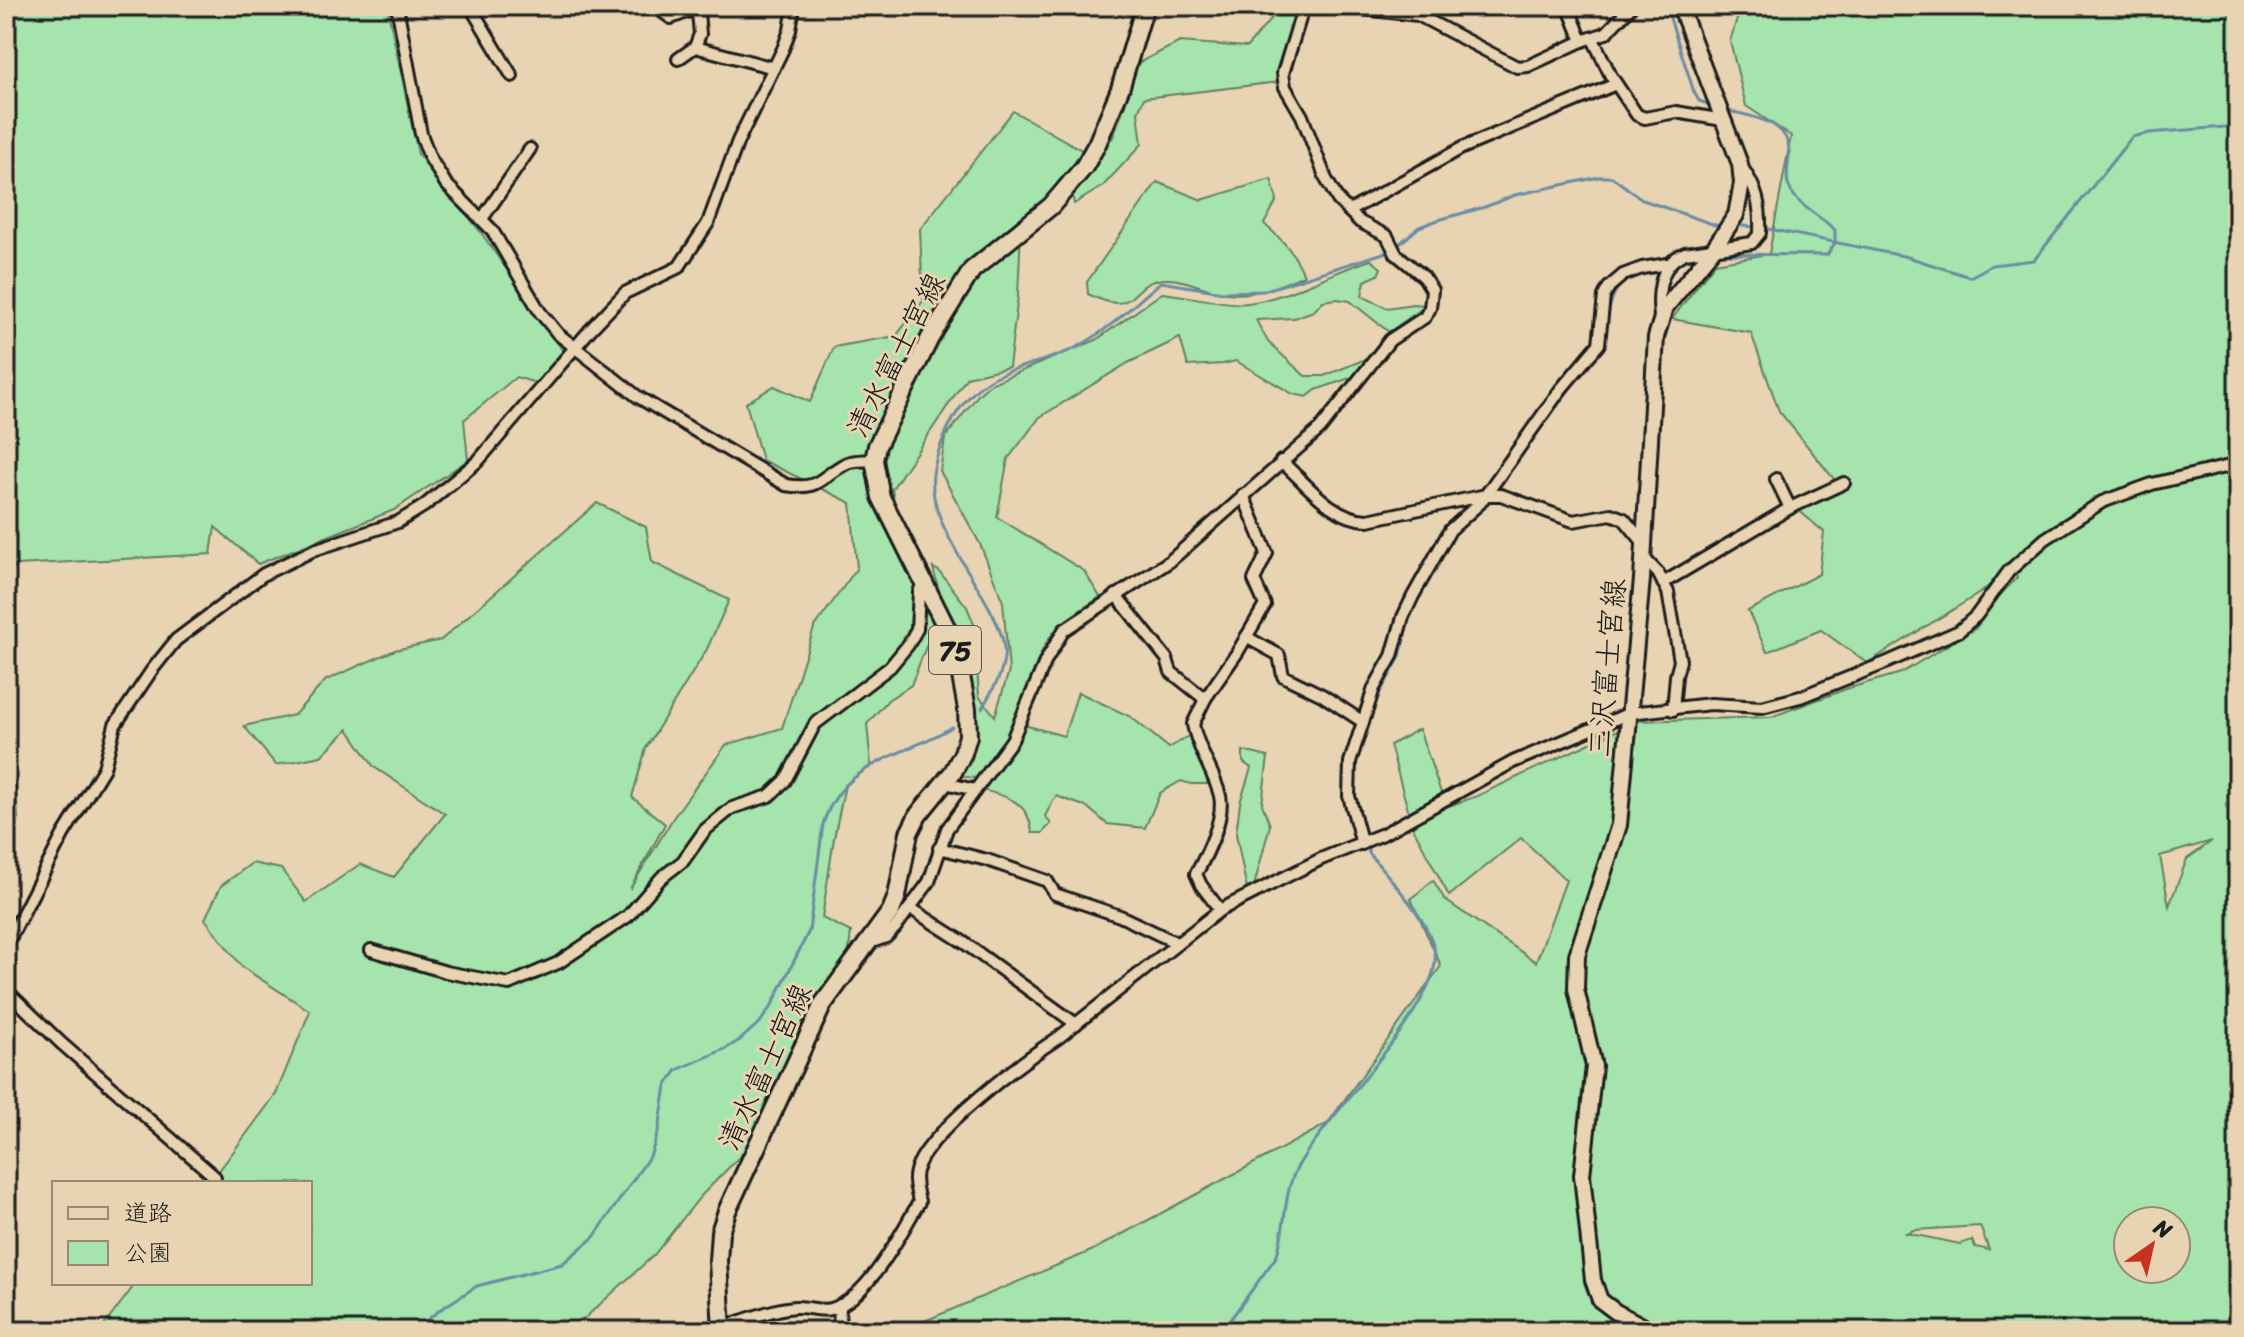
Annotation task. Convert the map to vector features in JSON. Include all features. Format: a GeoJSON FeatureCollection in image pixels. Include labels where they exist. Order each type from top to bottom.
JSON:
{"type":"FeatureCollection","features":[{"type":"Feature","properties":{"kind":"main road","name":"清水富士宮線"},"geometry":{"type":"LineString","coordinates":[[723,1329],[718,1261],[720,1232],[727,1211],[823,1004],[882,926],[897,896],[909,833],[918,815],[945,783],[963,753],[968,736],[967,709],[957,654],[881,497],[874,460],[881,435],[930,338],[966,279],[984,258],[1051,206],[1084,167],[1120,89],[1145,6]]}},
{"type":"Feature","properties":{"kind":"main road","name":"三沢富士宮線"},"geometry":{"type":"LineString","coordinates":[[1652,1331],[1600,1300],[1593,1280],[1582,1175],[1594,1066],[1576,989],[1577,955],[1619,825],[1642,579],[1656,337],[1665,308],[1714,248],[1736,215],[1742,183],[1740,164],[1680,6]]}},
{"type":"Feature","properties":{"kind":"street"},"geometry":{"type":"LineString","coordinates":[[397,6],[421,134],[430,158],[446,184],[482,219],[517,269],[540,312],[558,334],[638,397],[786,485],[804,488],[827,478],[848,462],[874,460]]}},
{"type":"Feature","properties":{"kind":"street"},"geometry":{"type":"LineString","coordinates":[[485,6],[473,11],[512,76]]}},
{"type":"Feature","properties":{"kind":"street"},"geometry":{"type":"LineString","coordinates":[[654,6],[671,18],[689,11],[698,13],[700,34],[695,47],[678,59]]}},
{"type":"Feature","properties":{"kind":"street"},"geometry":{"type":"LineString","coordinates":[[6,946],[63,835],[104,768],[115,725],[176,640],[264,574],[314,550],[398,522],[424,506],[478,461],[625,293],[679,267],[708,223],[738,141],[790,30],[794,6]]}},
{"type":"Feature","properties":{"kind":"street"},"geometry":{"type":"LineString","coordinates":[[868,944],[886,937],[929,882],[947,829],[1012,740],[1046,660],[1064,630],[1170,561],[1320,429],[1390,340],[1425,317],[1430,308],[1432,290],[1424,277],[1396,254],[1387,236],[1360,222],[1338,200],[1326,179],[1302,116],[1285,87],[1283,73],[1304,6]]}},
{"type":"Feature","properties":{"kind":"street"},"geometry":{"type":"LineString","coordinates":[[1335,6],[1418,15],[1517,67],[1528,66],[1606,33],[1632,6]]}},
{"type":"Feature","properties":{"kind":"street"},"geometry":{"type":"LineString","coordinates":[[1568,6],[1637,115],[1645,118],[1676,112],[1721,113]]}},
{"type":"Feature","properties":{"kind":"street"},"geometry":{"type":"LineString","coordinates":[[695,47],[774,68]]}},
{"type":"Feature","properties":{"kind":"street"},"geometry":{"type":"LineString","coordinates":[[1349,211],[1462,148],[1616,84]]}},
{"type":"Feature","properties":{"kind":"street"},"geometry":{"type":"LineString","coordinates":[[482,219],[530,149]]}},
{"type":"Feature","properties":{"kind":"street"},"geometry":{"type":"LineString","coordinates":[[1367,842],[1351,807],[1348,780],[1353,749],[1374,688],[1392,656],[1403,617],[1413,596],[1450,530],[1480,503],[1561,389],[1599,344],[1604,296],[1609,287],[1623,275],[1642,268],[1667,264],[1685,253],[1752,243],[1760,233],[1761,220],[1754,184],[1740,164]]}},
{"type":"Feature","properties":{"kind":"street"},"geometry":{"type":"LineString","coordinates":[[1660,319],[1660,286],[1667,264]]}},
{"type":"Feature","properties":{"kind":"street"},"geometry":{"type":"LineString","coordinates":[[1281,461],[1337,512],[1353,520],[1368,520],[1486,495],[1501,495],[1573,521],[1611,514],[1624,519],[1668,592],[1680,661],[1673,710]]}},
{"type":"Feature","properties":{"kind":"street"},"geometry":{"type":"LineString","coordinates":[[723,1329],[795,1307],[828,1310],[840,1305],[873,1277],[887,1258],[919,1202],[914,1181],[916,1169],[940,1134],[1034,1054],[1220,910],[1321,859],[1367,842],[1513,762],[1630,713],[1711,704],[1762,707],[1800,697],[1959,631],[1976,616],[2009,571],[2045,539],[2102,502],[2165,481],[2238,464]]}},
{"type":"Feature","properties":{"kind":"street"},"geometry":{"type":"LineString","coordinates":[[1776,479],[1790,508]]}},
{"type":"Feature","properties":{"kind":"street"},"geometry":{"type":"LineString","coordinates":[[1663,583],[1790,508],[1844,483]]}},
{"type":"Feature","properties":{"kind":"street"},"geometry":{"type":"LineString","coordinates":[[1220,910],[1196,874],[1210,849],[1221,807],[1193,724],[1205,699],[1265,605],[1254,580],[1267,553],[1243,495]]}},
{"type":"Feature","properties":{"kind":"street"},"geometry":{"type":"LineString","coordinates":[[371,950],[446,972],[509,984],[558,963],[628,916],[661,878],[683,861],[705,830],[732,808],[769,796],[785,781],[815,724],[890,667],[908,645],[917,629],[919,592],[923,583]]}},
{"type":"Feature","properties":{"kind":"street"},"geometry":{"type":"LineString","coordinates":[[1116,595],[1167,659],[1171,672],[1205,699]]}},
{"type":"Feature","properties":{"kind":"street"},"geometry":{"type":"LineString","coordinates":[[1246,637],[1279,655],[1283,676],[1322,695],[1363,722]]}},
{"type":"Feature","properties":{"kind":"street"},"geometry":{"type":"LineString","coordinates":[[945,783],[975,790]]}},
{"type":"Feature","properties":{"kind":"street"},"geometry":{"type":"LineString","coordinates":[[939,848],[987,860],[1047,881],[1055,894],[1120,916],[1177,943]]}},
{"type":"Feature","properties":{"kind":"street"},"geometry":{"type":"LineString","coordinates":[[910,908],[963,942],[1076,1024]]}},
{"type":"Feature","properties":{"kind":"street"},"geometry":{"type":"LineString","coordinates":[[6,990],[61,1043],[215,1177]]}},
{"type":"Feature","properties":{"kind":"street"},"geometry":{"type":"LineString","coordinates":[[839,1331],[840,1305]]}},
{"type":"Feature","properties":{"kind":"green space"},"geometry":{"type":"Polygon","coordinates":[[[6,6],[387,6],[418,154],[480,231],[563,351],[536,383],[516,377],[464,420],[468,460],[394,510],[258,564],[215,527],[211,554],[17,565],[6,578],[6,6]]]}},
{"type":"Feature","properties":{"kind":"green space"},"geometry":{"type":"Polygon","coordinates":[[[1282,6],[1299,6],[1279,82],[1144,98],[1138,112],[1142,144],[1103,186],[1074,204],[1072,194],[1091,162],[1113,137],[1125,105],[1134,65],[1180,42],[1247,47],[1282,6]]]}},
{"type":"Feature","properties":{"kind":"green space"},"geometry":{"type":"Polygon","coordinates":[[[1741,6],[2238,6],[2238,1331],[906,1331],[1091,1251],[1327,1124],[1441,966],[1411,899],[1433,880],[1445,900],[1536,962],[1566,880],[1521,838],[1449,896],[1413,828],[1390,745],[1419,729],[1446,807],[1477,796],[1637,721],[1771,717],[1849,688],[1901,673],[1976,628],[1998,597],[2017,578],[2013,564],[1983,591],[1867,663],[1821,630],[1767,652],[1748,611],[1819,574],[1824,532],[1797,509],[1842,489],[1779,411],[1751,333],[1672,319],[1715,263],[1769,254],[1791,136],[1746,106],[1730,41],[1741,6]],[[2212,841],[2160,856],[2169,906],[2187,859],[2212,841]],[[1980,1226],[1906,1233],[1960,1244],[1972,1240],[1975,1247],[1989,1250],[1980,1226]]]}},
{"type":"Feature","properties":{"kind":"green space"},"geometry":{"type":"Polygon","coordinates":[[[1013,111],[1085,152],[1021,229],[1018,296],[1009,367],[967,377],[892,489],[905,567],[936,621],[911,685],[888,700],[867,724],[871,765],[845,785],[822,918],[851,932],[848,958],[810,1005],[748,1148],[700,1197],[654,1255],[586,1317],[564,1331],[100,1331],[134,1285],[312,1285],[312,1181],[211,1181],[276,1094],[310,1011],[242,967],[205,919],[221,886],[252,863],[281,869],[306,902],[360,864],[394,877],[445,814],[374,767],[348,729],[321,756],[276,765],[244,726],[294,715],[326,680],[395,650],[441,640],[597,503],[646,527],[652,562],[729,600],[707,649],[646,748],[632,797],[665,824],[630,889],[675,815],[726,745],[782,728],[814,628],[857,568],[851,503],[762,460],[746,403],[774,386],[810,402],[834,347],[896,336],[923,301],[920,229],[1013,111]]]}},
{"type":"Feature","properties":{"kind":"green space"},"geometry":{"type":"Polygon","coordinates":[[[1271,179],[1277,200],[1264,224],[1287,247],[1304,275],[1276,287],[1236,294],[1165,279],[1153,281],[1132,297],[1117,303],[1088,294],[1087,282],[1157,182],[1202,200],[1271,179]]]}},
{"type":"Feature","properties":{"kind":"green space"},"geometry":{"type":"Polygon","coordinates":[[[1371,260],[1381,268],[1378,275],[1365,281],[1362,296],[1387,308],[1427,305],[1389,332],[1350,301],[1337,299],[1323,301],[1314,311],[1294,318],[1256,320],[1268,342],[1305,376],[1324,376],[1373,356],[1356,376],[1316,390],[1307,397],[1293,394],[1236,361],[1188,366],[1180,338],[1128,363],[1040,417],[1008,459],[997,517],[1084,571],[1100,597],[1065,621],[1048,640],[1009,736],[990,769],[977,778],[961,776],[972,760],[976,734],[974,696],[957,630],[942,603],[933,568],[939,571],[967,607],[974,624],[979,696],[995,716],[1009,671],[1003,602],[980,544],[940,471],[945,438],[978,395],[990,384],[1096,340],[1162,293],[1248,303],[1295,290],[1371,260]]]}},
{"type":"Feature","properties":{"kind":"green space"},"geometry":{"type":"Polygon","coordinates":[[[1078,692],[1131,717],[1169,748],[1193,733],[1208,784],[1181,781],[1160,793],[1145,828],[1107,824],[1087,807],[1056,796],[1045,816],[1051,824],[1042,833],[1032,833],[1027,814],[1016,802],[982,790],[1019,741],[1024,725],[1064,736],[1078,692]]]}},
{"type":"Feature","properties":{"kind":"green space"},"geometry":{"type":"Polygon","coordinates":[[[1243,751],[1268,757],[1262,804],[1270,825],[1253,890],[1248,895],[1236,834],[1240,803],[1251,768],[1243,762],[1243,751]]]}},
{"type":"Feature","properties":{"kind":"green space"},"geometry":{"type":"Polygon","coordinates":[[[6,775],[15,783],[18,818],[6,830],[6,775]]]}},
{"type":"Feature","properties":{"kind":"waterway"},"geometry":{"type":"LineString","coordinates":[[1666,6],[1694,92],[1699,101],[1714,106]]}},
{"type":"Feature","properties":{"kind":"waterway"},"geometry":{"type":"LineString","coordinates":[[1724,254],[1827,255],[1835,243],[1835,230],[1803,205],[1789,187],[1789,150],[1781,132],[1774,125],[1754,117],[1725,110]]}},
{"type":"Feature","properties":{"kind":"waterway"},"geometry":{"type":"LineString","coordinates":[[1764,228],[1908,257],[1970,277],[1992,265],[2034,260],[2132,137],[2238,126]]}},
{"type":"Feature","properties":{"kind":"waterway"},"geometry":{"type":"LineString","coordinates":[[1396,247],[1419,227],[1438,220],[1515,195],[1599,177],[1612,177],[1643,200],[1718,226]]}},
{"type":"Feature","properties":{"kind":"waterway"},"geometry":{"type":"LineString","coordinates":[[1742,226],[1757,227]]}},
{"type":"Feature","properties":{"kind":"waterway"},"geometry":{"type":"LineString","coordinates":[[982,708],[1001,672],[1003,642],[994,617],[943,525],[933,486],[934,468],[942,442],[962,405],[993,378],[1069,351],[1090,340],[1161,282],[1222,292],[1263,291],[1390,251]]}},
{"type":"Feature","properties":{"kind":"waterway"},"geometry":{"type":"LineString","coordinates":[[1606,327],[1612,299],[1619,286],[1634,277],[1656,271]]}},
{"type":"Feature","properties":{"kind":"waterway"},"geometry":{"type":"LineString","coordinates":[[1517,459],[1590,362]]}},
{"type":"Feature","properties":{"kind":"waterway"},"geometry":{"type":"LineString","coordinates":[[1369,718],[1400,657],[1408,618]]}},
{"type":"Feature","properties":{"kind":"waterway"},"geometry":{"type":"LineString","coordinates":[[413,1331],[477,1286],[562,1264],[594,1237],[651,1154],[659,1129],[666,1086],[677,1070],[740,1040],[761,1021],[772,1005],[809,931],[823,824],[832,803],[845,786],[877,763],[952,727]]}},
{"type":"Feature","properties":{"kind":"waterway"},"geometry":{"type":"LineString","coordinates":[[1222,1331],[1276,1257],[1289,1189],[1297,1168],[1401,1031],[1432,975],[1435,954],[1426,928],[1369,853],[1367,845]]}}]}
